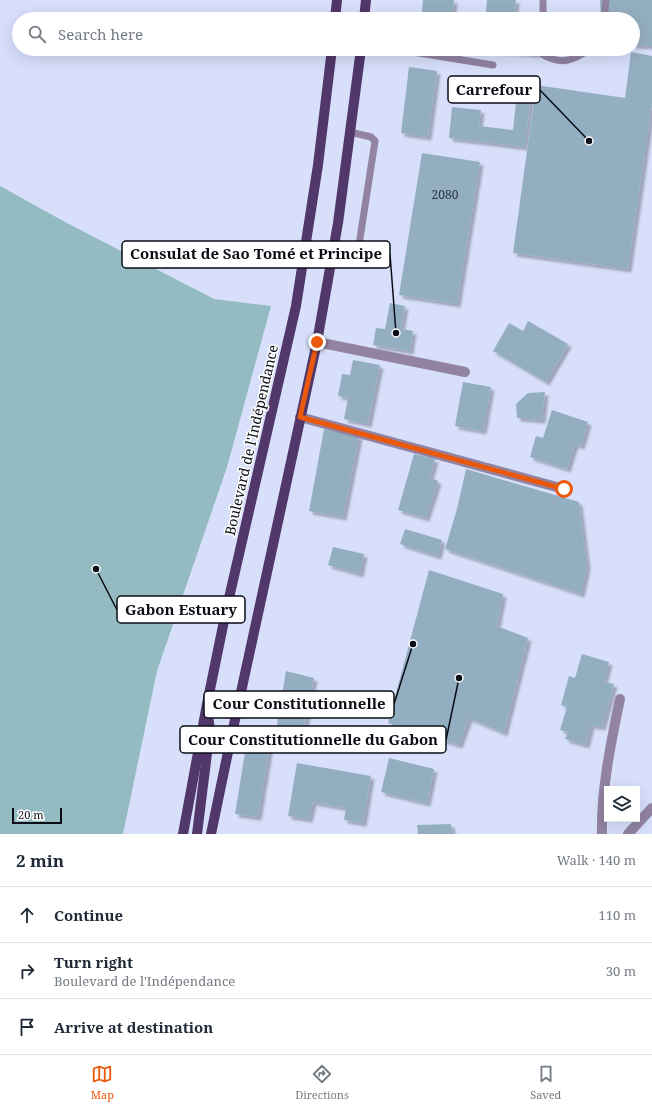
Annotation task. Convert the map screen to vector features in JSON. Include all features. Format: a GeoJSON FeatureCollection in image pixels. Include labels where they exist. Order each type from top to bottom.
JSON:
{"type":"FeatureCollection","features":[{"type":"Feature","properties":{"kind":"main road"},"geometry":{"type":"LineString","coordinates":[[336,12],[337,0]]}},
{"type":"Feature","properties":{"kind":"main road"},"geometry":{"type":"LineString","coordinates":[[365,12],[366,0]]}},
{"type":"Feature","properties":{"kind":"main road","name":"Boulevard de l'Indépendance"},"geometry":{"type":"LineString","coordinates":[[183,834],[207,704],[238,558],[296,306],[318,165],[331,56]]}},
{"type":"Feature","properties":{"kind":"main road"},"geometry":{"type":"LineString","coordinates":[[212,832],[317,342],[338,223],[360,56]]}},
{"type":"Feature","properties":{"kind":"main road"},"geometry":{"type":"LineString","coordinates":[[197,834],[210,729],[207,704]]}},
{"type":"Feature","properties":{"kind":"street"},"geometry":{"type":"LineString","coordinates":[[317,342],[465,372]]}},
{"type":"Feature","properties":{"kind":"street"},"geometry":{"type":"LineString","coordinates":[[300,417],[564,489]]}},
{"type":"Feature","properties":{"kind":"street"},"geometry":{"type":"LineString","coordinates":[[602,834],[601,814],[613,733],[620,699]]}},
{"type":"Feature","properties":{"kind":"street"},"geometry":{"type":"LineString","coordinates":[[628,834],[652,808]]}},
{"type":"Feature","properties":{"kind":"lane"},"geometry":{"type":"LineString","coordinates":[[543,0],[543,12]]}},
{"type":"Feature","properties":{"kind":"lane"},"geometry":{"type":"LineString","coordinates":[[605,12],[606,0]]}},
{"type":"Feature","properties":{"kind":"lane"},"geometry":{"type":"LineString","coordinates":[[437,56],[493,65]]}},
{"type":"Feature","properties":{"kind":"lane"},"geometry":{"type":"LineString","coordinates":[[545,56],[554,61],[565,61],[575,56]]}},
{"type":"Feature","properties":{"kind":"lane"},"geometry":{"type":"LineString","coordinates":[[350,132],[371,137],[375,141],[357,258]]}},
{"type":"Feature","properties":{"kind":"shaded area"},"geometry":{"type":"Polygon","coordinates":[[[0,186],[65,222],[214,299],[271,306],[227,467],[157,671],[123,834],[0,834],[0,186]]]}},
{"type":"Feature","properties":{"kind":"building"},"geometry":{"type":"Polygon","coordinates":[[[423,0],[454,0],[453,12],[422,12],[423,0]]]}},
{"type":"Feature","properties":{"kind":"building"},"geometry":{"type":"Polygon","coordinates":[[[487,0],[516,0],[515,12],[486,12],[487,0]]]}},
{"type":"Feature","properties":{"kind":"building"},"geometry":{"type":"Polygon","coordinates":[[[600,0],[652,0],[652,46],[640,45],[640,12],[601,12],[600,0]]]}},
{"type":"Feature","properties":{"kind":"building"},"geometry":{"type":"Polygon","coordinates":[[[640,54],[652,56],[652,104],[628,269],[513,253],[536,85],[625,98],[630,56],[640,56],[640,54]]]}},
{"type":"Feature","properties":{"kind":"building"},"geometry":{"type":"Polygon","coordinates":[[[409,67],[437,71],[428,137],[401,133],[409,67]]]}},
{"type":"Feature","properties":{"kind":"building"},"geometry":{"type":"Polygon","coordinates":[[[517,93],[531,95],[525,147],[449,138],[452,107],[481,110],[479,126],[513,130],[517,93]]]}},
{"type":"Feature","properties":{"kind":"building"},"geometry":{"type":"Polygon","coordinates":[[[422,153],[480,162],[457,304],[399,295],[422,153]]]}},
{"type":"Feature","properties":{"kind":"building"},"geometry":{"type":"Polygon","coordinates":[[[390,303],[405,306],[401,329],[413,331],[410,351],[373,345],[376,328],[385,329],[390,303]]]}},
{"type":"Feature","properties":{"kind":"building"},"geometry":{"type":"Polygon","coordinates":[[[528,321],[568,344],[546,382],[493,351],[509,323],[523,331],[528,321]]]}},
{"type":"Feature","properties":{"kind":"building"},"geometry":{"type":"Polygon","coordinates":[[[353,360],[380,365],[368,424],[344,419],[348,398],[338,396],[342,374],[350,375],[353,360]]]}},
{"type":"Feature","properties":{"kind":"building"},"geometry":{"type":"Polygon","coordinates":[[[463,382],[491,387],[483,431],[455,426],[463,382]]]}},
{"type":"Feature","properties":{"kind":"building"},"geometry":{"type":"Polygon","coordinates":[[[545,392],[542,420],[517,418],[516,404],[528,393],[545,392]]]}},
{"type":"Feature","properties":{"kind":"building"},"geometry":{"type":"Polygon","coordinates":[[[552,410],[588,422],[581,446],[575,444],[567,469],[530,457],[536,436],[543,438],[552,410]]]}},
{"type":"Feature","properties":{"kind":"building"},"geometry":{"type":"Polygon","coordinates":[[[324,429],[359,436],[343,517],[309,511],[324,429]]]}},
{"type":"Feature","properties":{"kind":"building"},"geometry":{"type":"Polygon","coordinates":[[[414,454],[435,459],[430,477],[438,481],[426,518],[398,510],[414,454]]]}},
{"type":"Feature","properties":{"kind":"building"},"geometry":{"type":"Polygon","coordinates":[[[466,469],[579,502],[587,566],[581,594],[445,549],[457,509],[466,469]]]}},
{"type":"Feature","properties":{"kind":"building"},"geometry":{"type":"Polygon","coordinates":[[[405,529],[442,540],[438,556],[400,544],[405,529]]]}},
{"type":"Feature","properties":{"kind":"building"},"geometry":{"type":"Polygon","coordinates":[[[333,547],[364,554],[360,574],[328,565],[333,547]]]}},
{"type":"Feature","properties":{"kind":"building"},"geometry":{"type":"Polygon","coordinates":[[[429,570],[503,594],[497,626],[528,638],[504,733],[469,718],[459,745],[388,723],[429,570]]]}},
{"type":"Feature","properties":{"kind":"building"},"geometry":{"type":"Polygon","coordinates":[[[582,654],[609,662],[604,682],[614,684],[602,727],[591,725],[586,745],[565,739],[568,732],[560,730],[567,707],[561,705],[569,676],[575,678],[582,654]]]}},
{"type":"Feature","properties":{"kind":"building"},"geometry":{"type":"Polygon","coordinates":[[[286,671],[314,678],[304,730],[277,725],[286,671]]]}},
{"type":"Feature","properties":{"kind":"building"},"geometry":{"type":"Polygon","coordinates":[[[247,740],[270,745],[258,817],[235,814],[247,740]]]}},
{"type":"Feature","properties":{"kind":"building"},"geometry":{"type":"Polygon","coordinates":[[[389,758],[434,769],[427,803],[381,792],[389,758]]]}},
{"type":"Feature","properties":{"kind":"building"},"geometry":{"type":"Polygon","coordinates":[[[297,763],[371,776],[363,823],[344,820],[346,808],[313,802],[309,819],[288,816],[297,763]]]}},
{"type":"Feature","properties":{"kind":"building"},"geometry":{"type":"Polygon","coordinates":[[[451,824],[453,834],[418,834],[417,825],[451,824]]]}},
{"type":"Feature","properties":{"kind":"place","name":"Carrefour"},"geometry":{"type":"Point","coordinates":[589,141]}},
{"type":"Feature","properties":{"kind":"place","name":"Consulat de Sao Tomé et Principe"},"geometry":{"type":"Point","coordinates":[396,333]}},
{"type":"Feature","properties":{"kind":"place","name":"Gabon Estuary"},"geometry":{"type":"Point","coordinates":[96,569]}},
{"type":"Feature","properties":{"kind":"place","name":"Cour Constitutionnelle"},"geometry":{"type":"Point","coordinates":[413,644]}},
{"type":"Feature","properties":{"kind":"place","name":"Cour Constitutionnelle du Gabon"},"geometry":{"type":"Point","coordinates":[459,678]}},
{"type":"Feature","properties":{"kind":"route"},"geometry":{"type":"LineString","coordinates":[[317,342],[300,417],[564,489]]}}]}
